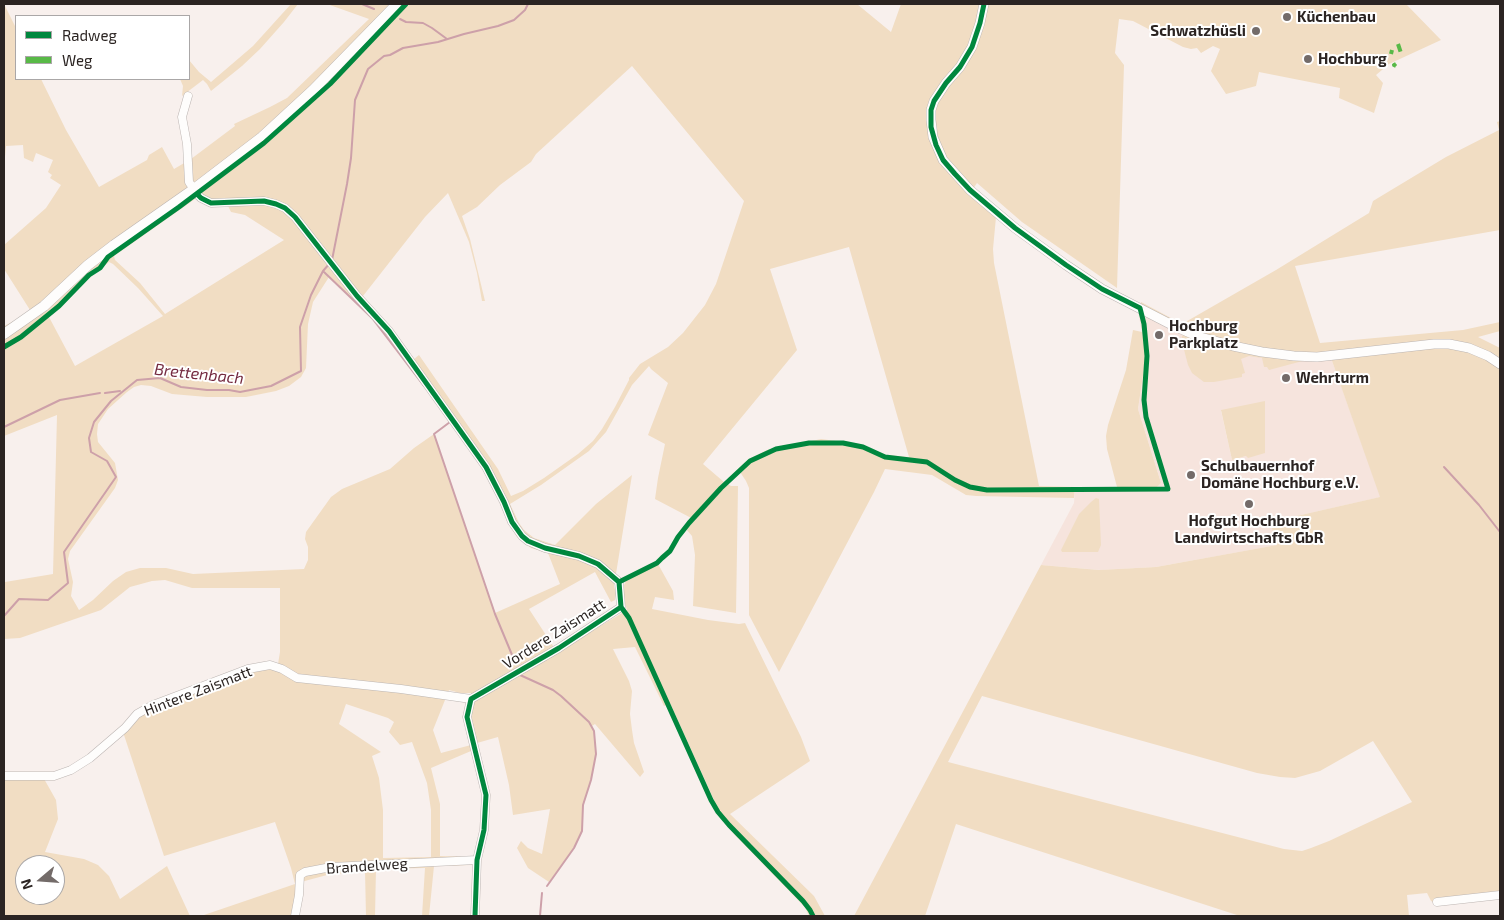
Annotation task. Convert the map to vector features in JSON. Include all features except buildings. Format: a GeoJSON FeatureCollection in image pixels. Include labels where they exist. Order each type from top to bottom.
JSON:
{"type":"FeatureCollection","features":[{"type":"Feature","properties":{"kind":"main road"},"geometry":{"type":"LineString","coordinates":[[4,334],[34,314],[88,265],[114,245],[194,189],[249,147],[292,110],[393,7]]}},
{"type":"Feature","properties":{"kind":"street"},"geometry":{"type":"LineString","coordinates":[[984,4],[972,47],[960,67],[934,101],[931,120],[933,137],[943,160],[970,190],[1015,228],[1066,265],[1102,289],[1174,326],[1197,336],[1233,346],[1278,354],[1318,357],[1449,344],[1469,348],[1488,356],[1500,364]]}},
{"type":"Feature","properties":{"kind":"street"},"geometry":{"type":"LineString","coordinates":[[188,96],[182,117],[187,144],[189,182],[194,189]]}},
{"type":"Feature","properties":{"kind":"street","name":"Vordere Zaismatt"},"geometry":{"type":"LineString","coordinates":[[194,189],[201,198],[212,203],[264,201],[285,208],[295,217],[357,296],[389,331],[454,422],[486,467],[512,522],[522,536],[540,546],[579,556],[598,564],[619,582],[621,607],[559,648],[470,699]]}},
{"type":"Feature","properties":{"kind":"street","name":"Hintere Zaismatt"},"geometry":{"type":"LineString","coordinates":[[4,776],[54,776],[71,770],[90,758],[125,728],[137,714],[153,705],[248,669],[270,666],[282,669],[297,678],[401,689],[470,699]]}},
{"type":"Feature","properties":{"kind":"street"},"geometry":{"type":"LineString","coordinates":[[470,699],[468,717],[486,795],[485,824],[477,860],[475,916]]}},
{"type":"Feature","properties":{"kind":"street","name":"Brandelweg"},"geometry":{"type":"LineString","coordinates":[[295,916],[300,875],[305,872],[331,867],[477,860]]}},
{"type":"Feature","properties":{"kind":"street"},"geometry":{"type":"LineString","coordinates":[[1437,902],[1500,894]]}},
{"type":"Feature","properties":{"kind":"shaded area"},"geometry":{"type":"Polygon","coordinates":[[[4,4],[15,26],[15,80],[41,80],[66,130],[99,187],[147,160],[149,155],[162,147],[174,169],[191,159],[235,126],[234,124],[287,98],[369,19],[327,4],[857,4],[891,32],[901,4],[1406,4],[1441,40],[1389,64],[1376,75],[1383,83],[1374,113],[1339,98],[1340,88],[1259,72],[1256,86],[1226,94],[1211,71],[1220,49],[1213,46],[1201,53],[1197,48],[1183,47],[1133,21],[1119,19],[1115,53],[1124,65],[1117,288],[1022,222],[977,183],[973,189],[1018,227],[1105,288],[1140,305],[1141,302],[1182,324],[1276,270],[1369,213],[1373,201],[1446,157],[1499,130],[1497,122],[1500,121],[1500,230],[1295,266],[1320,343],[1463,330],[1500,322],[1500,331],[1478,337],[1500,348],[1500,896],[1437,904],[1431,901],[1427,893],[1407,895],[1409,916],[1240,916],[956,824],[925,916],[854,916],[1041,565],[1099,570],[1156,567],[1277,545],[1270,522],[1380,497],[1331,358],[1310,359],[1269,370],[1267,367],[1264,367],[1262,358],[1249,356],[1241,359],[1245,373],[1242,374],[1242,377],[1204,382],[1192,373],[1188,365],[1182,342],[1184,334],[1100,291],[1057,264],[996,217],[993,249],[994,263],[1039,486],[1075,487],[1074,498],[966,495],[932,475],[885,469],[779,672],[749,615],[749,488],[738,469],[749,459],[767,450],[821,439],[864,446],[886,455],[909,457],[849,247],[770,269],[797,350],[703,464],[724,482],[731,486],[738,486],[736,613],[693,606],[695,555],[692,536],[686,529],[695,520],[655,499],[665,444],[648,435],[668,383],[649,366],[632,385],[606,432],[589,451],[510,504],[524,530],[534,538],[555,545],[596,504],[632,475],[614,586],[615,600],[611,602],[595,572],[529,609],[557,652],[627,610],[623,597],[626,581],[658,564],[673,591],[674,600],[655,597],[652,609],[708,620],[745,623],[801,737],[810,761],[730,814],[814,896],[825,916],[809,916],[805,907],[734,834],[717,813],[710,801],[714,800],[670,703],[664,706],[635,647],[613,649],[632,691],[630,714],[632,730],[634,743],[644,772],[640,777],[595,724],[592,726],[596,754],[591,780],[583,805],[582,831],[574,848],[549,882],[528,868],[517,848],[521,841],[528,848],[542,854],[550,809],[513,815],[509,785],[498,737],[477,743],[471,717],[471,693],[449,690],[433,730],[441,753],[471,745],[471,751],[431,768],[440,804],[440,856],[474,857],[472,865],[434,866],[429,916],[422,916],[425,868],[376,869],[375,916],[366,916],[365,871],[327,875],[301,882],[297,916],[201,916],[295,884],[275,822],[164,856],[123,732],[132,716],[217,678],[278,664],[280,652],[280,588],[192,588],[165,580],[152,581],[130,587],[101,610],[20,638],[4,639],[4,578],[5,582],[53,574],[57,415],[4,436],[4,326],[30,310],[4,269],[4,245],[46,208],[61,185],[50,178],[52,175],[48,172],[53,160],[36,153],[33,162],[24,158],[23,145],[6,146],[4,168],[4,4]],[[632,66],[536,154],[531,162],[500,185],[477,207],[462,216],[470,239],[485,301],[482,301],[469,242],[448,193],[425,217],[363,296],[414,359],[419,355],[498,469],[511,496],[544,478],[593,441],[615,407],[629,378],[640,364],[668,347],[683,333],[705,305],[716,284],[744,201],[632,66]],[[195,199],[114,256],[115,260],[140,283],[165,314],[284,240],[245,215],[231,212],[228,206],[213,206],[195,199]],[[109,262],[89,278],[49,317],[75,366],[163,316],[113,264],[109,262]],[[329,277],[313,302],[308,324],[306,368],[301,377],[289,386],[276,391],[246,397],[207,397],[172,394],[151,386],[141,385],[127,392],[108,409],[98,424],[98,442],[115,463],[118,480],[115,488],[70,551],[68,559],[73,582],[71,596],[79,610],[126,572],[140,568],[166,568],[193,574],[304,569],[308,560],[306,532],[331,497],[342,489],[390,469],[434,434],[495,613],[560,584],[548,553],[531,548],[517,537],[510,526],[489,477],[433,399],[372,318],[329,277]],[[982,696],[948,762],[1284,849],[1302,851],[1329,841],[1412,802],[1373,741],[1320,771],[1295,778],[1280,777],[1257,773],[982,696]],[[346,704],[339,724],[381,752],[372,756],[379,778],[383,810],[383,858],[431,857],[431,810],[427,783],[412,742],[400,745],[389,732],[394,722],[388,718],[346,704]]]}},
{"type":"Feature","properties":{"kind":"shaded area"},"geometry":{"type":"Polygon","coordinates":[[[291,4],[298,4],[260,49],[211,91],[203,80],[182,96],[183,86],[180,80],[190,80],[190,61],[211,82],[253,46],[291,4]]]}},
{"type":"Feature","properties":{"kind":"shaded area"},"geometry":{"type":"Polygon","coordinates":[[[1138,311],[1184,334],[1331,358],[1381,497],[1270,522],[1278,545],[1156,567],[1100,570],[1041,565],[1074,503],[1075,487],[1156,488],[1161,483],[1138,409],[1146,355],[1138,311]],[[1265,404],[1221,411],[1232,460],[1246,456],[1265,417],[1265,404]]]}},
{"type":"Feature","properties":{"kind":"shaded area"},"geometry":{"type":"Polygon","coordinates":[[[1133,330],[1142,332],[1146,355],[1138,409],[1161,483],[1156,488],[1117,487],[1107,449],[1106,436],[1108,425],[1126,370],[1133,330]]]}},
{"type":"Feature","properties":{"kind":"shaded area"},"geometry":{"type":"Polygon","coordinates":[[[1265,401],[1265,453],[1232,460],[1221,410],[1265,401]]]}},
{"type":"Feature","properties":{"kind":"shaded area"},"geometry":{"type":"Polygon","coordinates":[[[1096,498],[1099,499],[1101,545],[1098,552],[1062,552],[1061,550],[1079,514],[1096,498]]]}},
{"type":"Feature","properties":{"kind":"shaded area"},"geometry":{"type":"Polygon","coordinates":[[[4,774],[43,777],[56,800],[58,819],[45,852],[62,855],[15,855],[15,905],[65,905],[65,856],[84,859],[98,865],[109,876],[120,899],[167,866],[190,916],[4,916],[4,774]]]}},
{"type":"Feature","properties":{"kind":"waterway"},"geometry":{"type":"LineString","coordinates":[[362,4],[374,9]]}},
{"type":"Feature","properties":{"kind":"waterway","name":"Brettenbach"},"geometry":{"type":"LineString","coordinates":[[332,260],[351,158],[355,100],[368,69],[384,56],[403,48],[438,42],[514,20],[525,10],[528,4]]}},
{"type":"Feature","properties":{"kind":"waterway"},"geometry":{"type":"LineString","coordinates":[[400,19],[406,22],[423,23],[447,39]]}},
{"type":"Feature","properties":{"kind":"waterway","name":"Brettenbach"},"geometry":{"type":"LineString","coordinates":[[4,616],[19,599],[48,600],[68,583],[64,552],[116,477],[107,461],[91,452],[89,438],[94,422],[111,401],[137,380],[160,378],[181,387],[240,392],[271,386],[301,371],[300,327],[311,295],[323,271],[330,263]]}},
{"type":"Feature","properties":{"kind":"waterway"},"geometry":{"type":"LineString","coordinates":[[324,272],[372,318],[424,386]]}},
{"type":"Feature","properties":{"kind":"waterway"},"geometry":{"type":"LineString","coordinates":[[105,393],[120,391]]}},
{"type":"Feature","properties":{"kind":"waterway"},"geometry":{"type":"LineString","coordinates":[[4,427],[60,400],[100,393]]}},
{"type":"Feature","properties":{"kind":"waterway"},"geometry":{"type":"LineString","coordinates":[[450,422],[434,434],[495,614],[515,662]]}},
{"type":"Feature","properties":{"kind":"waterway"},"geometry":{"type":"LineString","coordinates":[[1444,467],[1479,505],[1500,532]]}},
{"type":"Feature","properties":{"kind":"waterway"},"geometry":{"type":"LineString","coordinates":[[520,675],[553,690],[561,696],[589,722],[594,731],[596,754],[591,780],[583,805],[582,831],[574,848],[547,886]]}},
{"type":"Feature","properties":{"kind":"waterway"},"geometry":{"type":"LineString","coordinates":[[540,916],[542,893]]}},
{"type":"Feature","properties":{"kind":"marked path"},"geometry":{"type":"LineString","coordinates":[[1398,44],[1401,53]]}},
{"type":"Feature","properties":{"kind":"marked path"},"geometry":{"type":"LineString","coordinates":[[1391,54],[1392,50]]}},
{"type":"Feature","properties":{"kind":"marked path"},"geometry":{"type":"LineString","coordinates":[[1396,64],[1394,65],[1396,66]]}},
{"type":"Feature","properties":{"kind":"cycle path"},"geometry":{"type":"LineString","coordinates":[[4,347],[21,337],[59,306],[89,275],[100,268],[108,257],[179,207],[264,143],[330,84],[406,4]]}},
{"type":"Feature","properties":{"kind":"cycle path"},"geometry":{"type":"LineString","coordinates":[[619,582],[657,563],[670,551],[689,523],[721,488],[750,461],[776,449],[809,443],[843,443],[863,447],[885,457],[927,462],[955,480],[970,487],[987,490],[1168,489],[1146,417],[1144,400],[1147,356],[1144,324],[1140,308],[1102,289],[1015,228],[970,190],[943,160],[936,145],[931,127],[931,110],[934,101],[960,67],[972,47],[984,4]]}},
{"type":"Feature","properties":{"kind":"cycle path"},"geometry":{"type":"LineString","coordinates":[[197,194],[211,203],[264,201],[285,208],[295,217],[357,296],[389,331],[454,422],[486,467],[512,522],[522,536],[528,541],[545,548],[579,556],[598,564],[619,582],[621,607],[629,618],[711,800],[729,825],[803,901],[813,916]]}},
{"type":"Feature","properties":{"kind":"cycle path"},"geometry":{"type":"LineString","coordinates":[[475,916],[477,860],[484,830],[486,795],[467,717],[471,699],[559,648],[621,607]]}},
{"type":"Feature","properties":{"kind":"place","name":"Küchenbau"},"geometry":{"type":"Point","coordinates":[1287,17]}},
{"type":"Feature","properties":{"kind":"place","name":"Schwatzhüsli"},"geometry":{"type":"Point","coordinates":[1256,31]}},
{"type":"Feature","properties":{"kind":"place","name":"Hochburg"},"geometry":{"type":"Point","coordinates":[1308,59]}},
{"type":"Feature","properties":{"kind":"place","name":"Hochburg Parkplatz"},"geometry":{"type":"Point","coordinates":[1159,335]}},
{"type":"Feature","properties":{"kind":"place","name":"Wehrturm"},"geometry":{"type":"Point","coordinates":[1286,378]}},
{"type":"Feature","properties":{"kind":"place","name":"Schulbauernhof Domäne Hochburg e.V."},"geometry":{"type":"Point","coordinates":[1191,475]}},
{"type":"Feature","properties":{"kind":"place","name":"Hofgut Hochburg Landwirtschafts GbR"},"geometry":{"type":"Point","coordinates":[1249,504]}}]}
